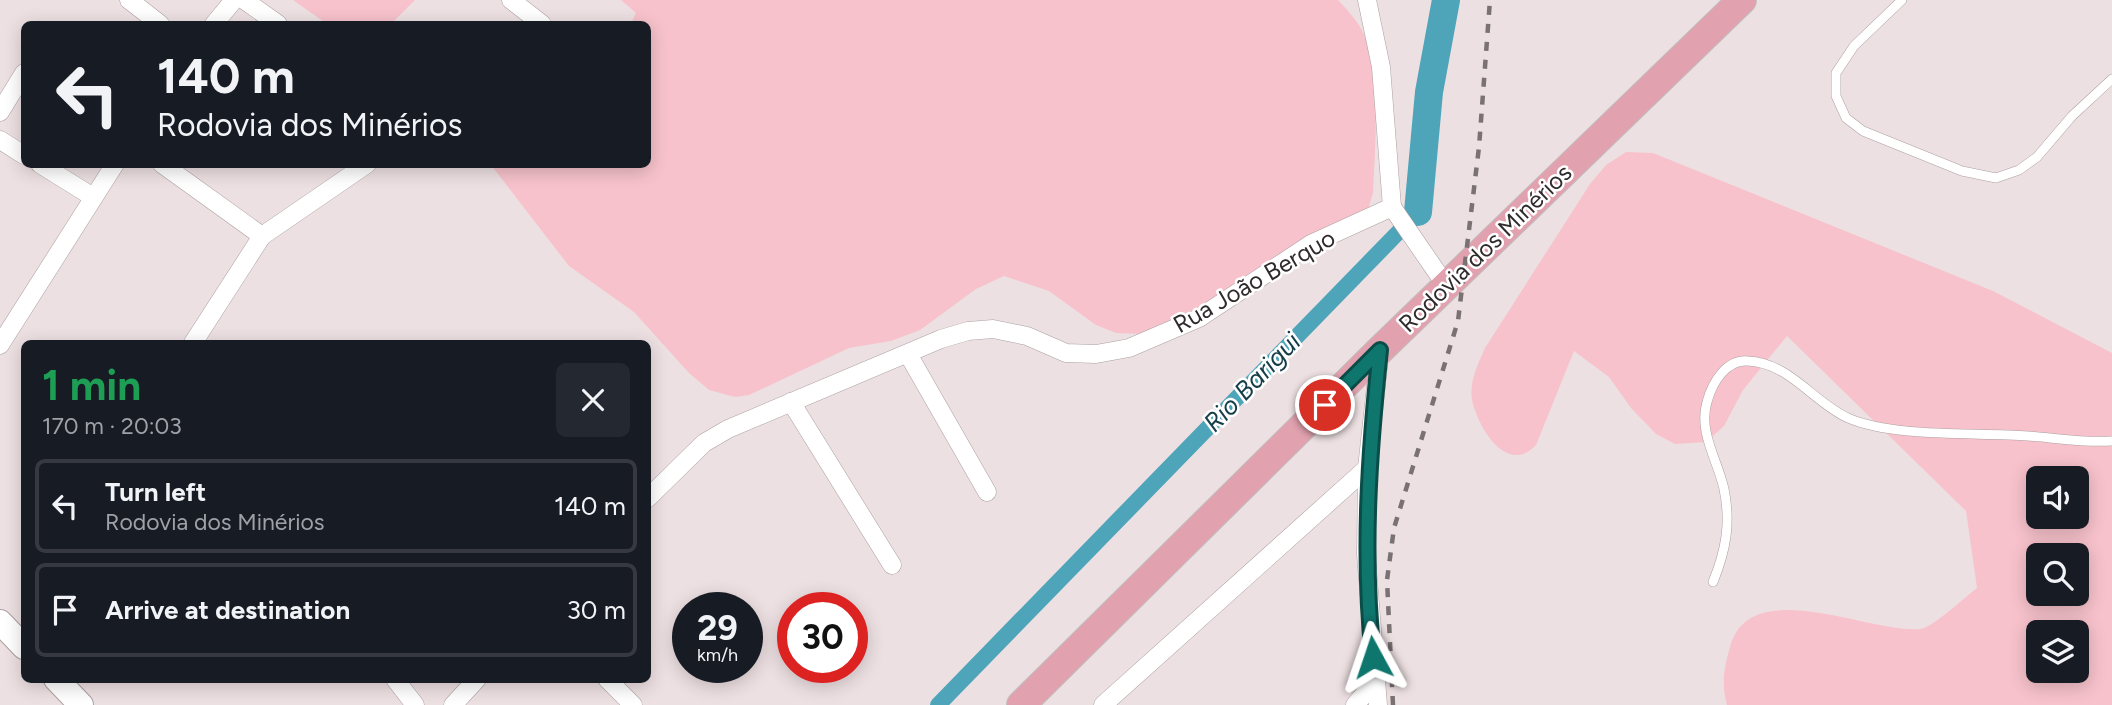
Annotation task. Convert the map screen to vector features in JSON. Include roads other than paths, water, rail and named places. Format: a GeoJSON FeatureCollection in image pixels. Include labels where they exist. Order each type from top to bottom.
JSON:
{"type":"FeatureCollection","features":[{"type":"Feature","properties":{"kind":"main road","name":"Rodovia dos Minérios"},"geometry":{"type":"LineString","coordinates":[[1021,705],[1380,350],[1742,0]]}},
{"type":"Feature","properties":{"kind":"street"},"geometry":{"type":"LineString","coordinates":[[130,0],[156,21]]}},
{"type":"Feature","properties":{"kind":"street"},"geometry":{"type":"LineString","coordinates":[[216,21],[234,0]]}},
{"type":"Feature","properties":{"kind":"street"},"geometry":{"type":"LineString","coordinates":[[244,0],[274,21]]}},
{"type":"Feature","properties":{"kind":"street"},"geometry":{"type":"LineString","coordinates":[[511,0],[538,21]]}},
{"type":"Feature","properties":{"kind":"street"},"geometry":{"type":"LineString","coordinates":[[1367,0],[1381,67],[1392,207],[1447,287]]}},
{"type":"Feature","properties":{"kind":"street"},"geometry":{"type":"LineString","coordinates":[[0,112],[21,79]]}},
{"type":"Feature","properties":{"kind":"street"},"geometry":{"type":"LineString","coordinates":[[0,140],[21,153]]}},
{"type":"Feature","properties":{"kind":"street"},"geometry":{"type":"LineString","coordinates":[[46,168],[93,197]]}},
{"type":"Feature","properties":{"kind":"street"},"geometry":{"type":"LineString","coordinates":[[0,345],[112,168]]}},
{"type":"Feature","properties":{"kind":"street"},"geometry":{"type":"LineString","coordinates":[[168,168],[262,236]]}},
{"type":"Feature","properties":{"kind":"street"},"geometry":{"type":"LineString","coordinates":[[195,340],[262,236],[361,168]]}},
{"type":"Feature","properties":{"kind":"street","name":"Rua João Berquo"},"geometry":{"type":"LineString","coordinates":[[651,495],[704,443],[791,402],[908,354],[968,331],[993,329],[1027,337],[1066,353],[1096,354],[1129,348],[1199,318],[1311,244],[1392,207]]}},
{"type":"Feature","properties":{"kind":"street"},"geometry":{"type":"LineString","coordinates":[[1378,705],[1366,554],[1367,468],[1380,350]]}},
{"type":"Feature","properties":{"kind":"street"},"geometry":{"type":"LineString","coordinates":[[908,354],[987,492]]}},
{"type":"Feature","properties":{"kind":"street"},"geometry":{"type":"LineString","coordinates":[[791,402],[892,565]]}},
{"type":"Feature","properties":{"kind":"street"},"geometry":{"type":"LineString","coordinates":[[1112,702],[1367,468]]}},
{"type":"Feature","properties":{"kind":"street"},"geometry":{"type":"LineString","coordinates":[[1355,705],[1376,682]]}},
{"type":"Feature","properties":{"kind":"street"},"geometry":{"type":"LineString","coordinates":[[60,683],[81,705]]}},
{"type":"Feature","properties":{"kind":"street"},"geometry":{"type":"LineString","coordinates":[[398,683],[415,705]]}},
{"type":"Feature","properties":{"kind":"street"},"geometry":{"type":"LineString","coordinates":[[453,705],[473,683]]}},
{"type":"Feature","properties":{"kind":"street"},"geometry":{"type":"LineString","coordinates":[[611,683],[633,705]]}},
{"type":"Feature","properties":{"kind":"lane"},"geometry":{"type":"LineString","coordinates":[[1902,0],[1848,55],[1836,73],[1836,96],[1846,118],[1863,131],[1950,167],[1996,178],[2019,170],[2037,157],[2072,116],[2112,79]]}},
{"type":"Feature","properties":{"kind":"lane"},"geometry":{"type":"LineString","coordinates":[[1713,582],[1724,557],[1729,524],[1724,488],[1705,429],[1706,405],[1713,383],[1727,367],[1744,360],[1761,362],[1782,371],[1848,418],[1892,429],[2030,436],[2085,443],[2112,441]]}},
{"type":"Feature","properties":{"kind":"waterway","name":"Rio Barigui"},"geometry":{"type":"LineString","coordinates":[[1418,212],[1429,92],[1446,0]]}},
{"type":"Feature","properties":{"kind":"waterway","name":"Rio Barigui"},"geometry":{"type":"LineString","coordinates":[[938,705],[1418,212]]}},
{"type":"Feature","properties":{"kind":"railway"},"geometry":{"type":"LineString","coordinates":[[1393,705],[1387,580],[1394,528],[1458,321],[1479,147],[1490,0]]}}]}
